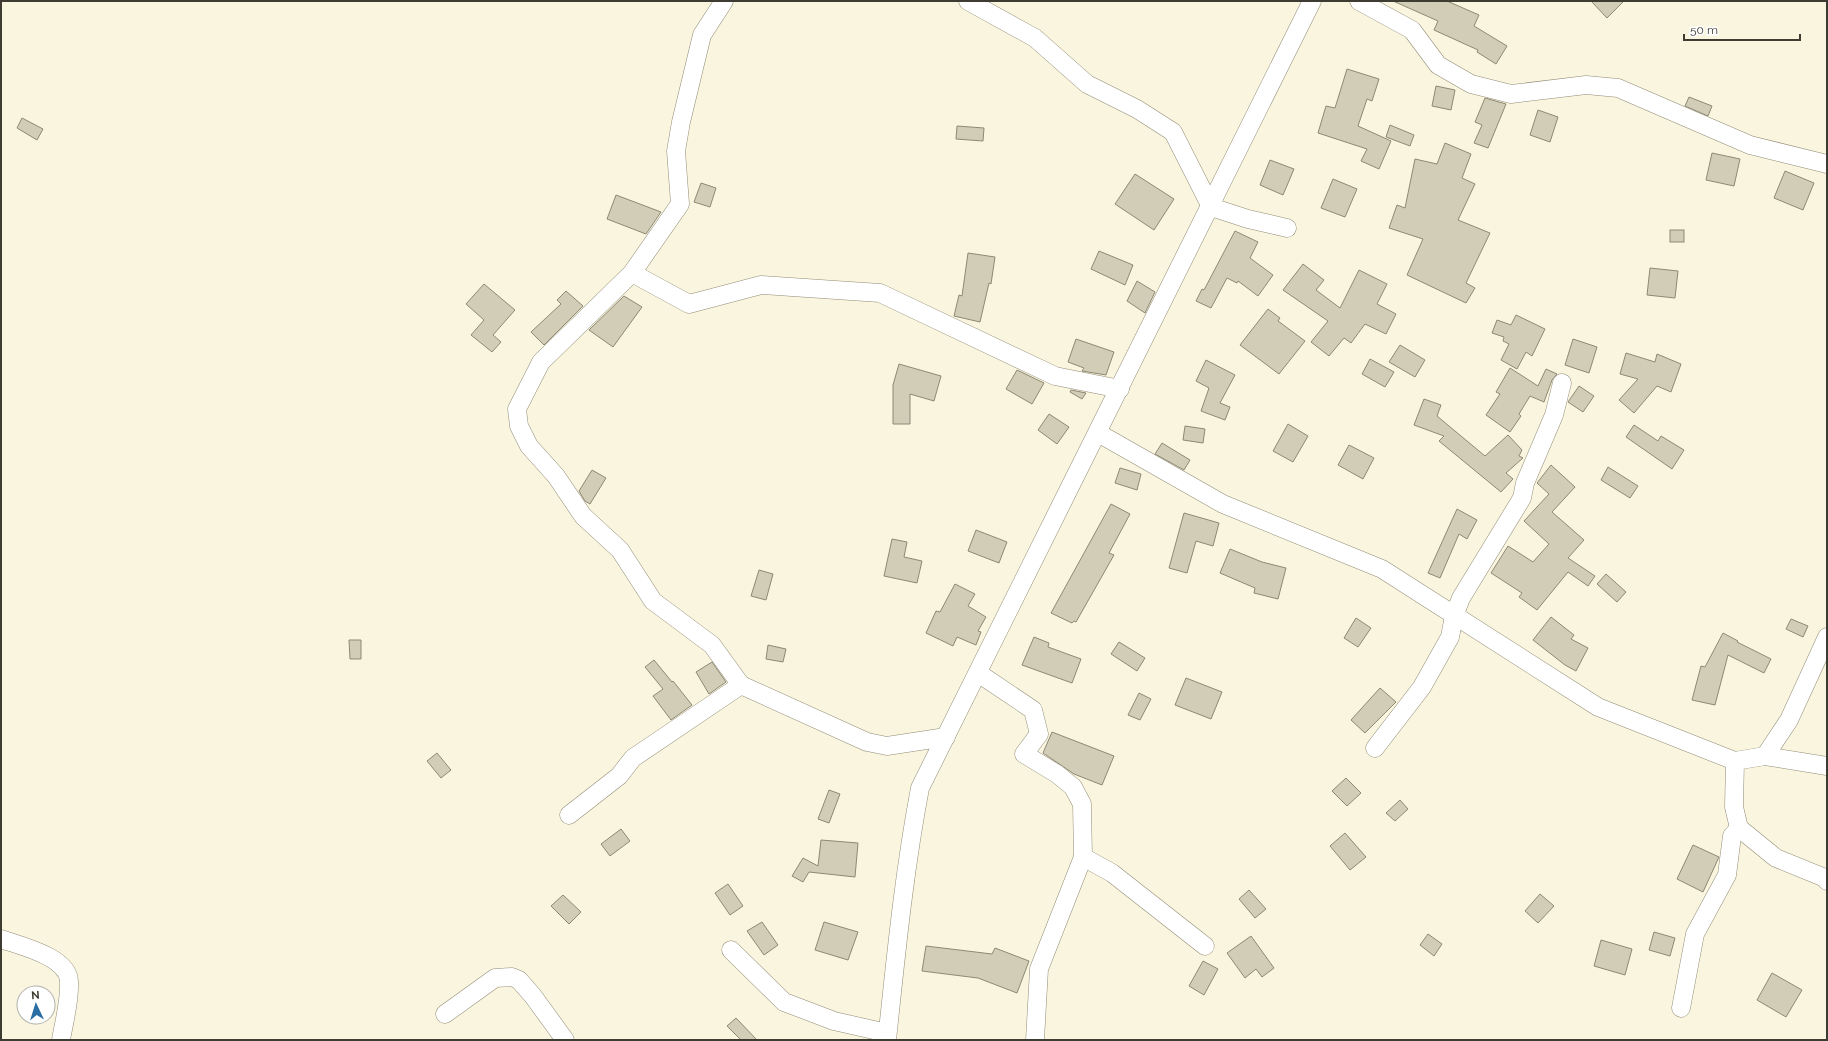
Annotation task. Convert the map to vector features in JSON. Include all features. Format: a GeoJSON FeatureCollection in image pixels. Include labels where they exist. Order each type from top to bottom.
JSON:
{"type":"FeatureCollection","features":[{"type":"Feature","properties":{"kind":"street"},"geometry":{"type":"LineString","coordinates":[[724,1],[702,35],[681,122],[676,152],[680,204],[632,274],[541,362],[517,409],[519,426],[529,446],[556,476],[583,516],[620,550],[652,601],[712,645],[741,685],[867,742],[887,746],[946,736]]}},
{"type":"Feature","properties":{"kind":"street"},"geometry":{"type":"LineString","coordinates":[[968,1],[1035,38],[1088,84],[1137,109],[1173,132],[1211,207],[1248,219],[1287,228]]}},
{"type":"Feature","properties":{"kind":"street"},"geometry":{"type":"LineString","coordinates":[[730,950],[784,1002],[887,1037],[902,897],[920,788],[1211,207],[1312,1]]}},
{"type":"Feature","properties":{"kind":"street"},"geometry":{"type":"LineString","coordinates":[[1359,1],[1412,30],[1438,65],[1470,84],[1511,94],[1586,85],[1618,88],[1750,145],[1827,164]]}},
{"type":"Feature","properties":{"kind":"street"},"geometry":{"type":"LineString","coordinates":[[632,274],[689,304],[761,285],[880,293],[1055,376],[1120,389]]}},
{"type":"Feature","properties":{"kind":"street"},"geometry":{"type":"LineString","coordinates":[[1375,748],[1422,687],[1450,637],[1454,616],[1461,598],[1522,498],[1525,483],[1554,415],[1562,383]]}},
{"type":"Feature","properties":{"kind":"street"},"geometry":{"type":"LineString","coordinates":[[1098,433],[1224,504],[1382,569],[1598,707],[1735,761],[1765,756],[1827,766]]}},
{"type":"Feature","properties":{"kind":"street"},"geometry":{"type":"LineString","coordinates":[[1765,756],[1789,720],[1827,637]]}},
{"type":"Feature","properties":{"kind":"street"},"geometry":{"type":"LineString","coordinates":[[978,673],[1033,710],[1039,734],[1024,754],[1057,774],[1073,786],[1082,804],[1083,857],[1039,969],[1035,1040]]}},
{"type":"Feature","properties":{"kind":"street"},"geometry":{"type":"LineString","coordinates":[[568,815],[619,776],[633,758],[741,685]]}},
{"type":"Feature","properties":{"kind":"street"},"geometry":{"type":"LineString","coordinates":[[1735,761],[1734,807],[1739,828],[1776,858],[1824,878],[1827,881]]}},
{"type":"Feature","properties":{"kind":"street"},"geometry":{"type":"LineString","coordinates":[[1681,1008],[1695,934],[1727,875],[1732,836],[1739,828]]}},
{"type":"Feature","properties":{"kind":"street"},"geometry":{"type":"LineString","coordinates":[[1083,857],[1112,873],[1205,946]]}},
{"type":"Feature","properties":{"kind":"street"},"geometry":{"type":"LineString","coordinates":[[1,939],[49,957],[61,964],[67,972],[70,981],[69,993],[61,1040]]}},
{"type":"Feature","properties":{"kind":"street"},"geometry":{"type":"LineString","coordinates":[[445,1014],[495,978],[512,977],[520,980],[565,1040]]}},
{"type":"Feature","properties":{"kind":"building"},"geometry":{"type":"Polygon","coordinates":[[[1393,1],[1447,1],[1479,15],[1474,26],[1507,46],[1496,64],[1477,52],[1478,50],[1434,30],[1438,21],[1393,1]]]}},
{"type":"Feature","properties":{"kind":"building"},"geometry":{"type":"Polygon","coordinates":[[[1591,1],[1624,1],[1607,18],[1591,1]]]}},
{"type":"Feature","properties":{"kind":"building"},"geometry":{"type":"Polygon","coordinates":[[[1347,69],[1379,79],[1372,101],[1367,99],[1358,126],[1391,141],[1379,169],[1361,161],[1367,149],[1318,133],[1326,106],[1335,108],[1347,69]]]}},
{"type":"Feature","properties":{"kind":"building"},"geometry":{"type":"Polygon","coordinates":[[[1436,86],[1455,90],[1451,110],[1432,106],[1436,86]]]}},
{"type":"Feature","properties":{"kind":"building"},"geometry":{"type":"Polygon","coordinates":[[[1689,97],[1712,106],[1708,116],[1685,106],[1689,97]]]}},
{"type":"Feature","properties":{"kind":"building"},"geometry":{"type":"Polygon","coordinates":[[[1485,98],[1506,104],[1488,148],[1474,143],[1482,125],[1475,122],[1485,98]]]}},
{"type":"Feature","properties":{"kind":"building"},"geometry":{"type":"Polygon","coordinates":[[[1538,110],[1558,117],[1550,142],[1530,135],[1538,110]]]}},
{"type":"Feature","properties":{"kind":"building"},"geometry":{"type":"Polygon","coordinates":[[[22,118],[43,129],[37,140],[17,128],[22,118]]]}},
{"type":"Feature","properties":{"kind":"building"},"geometry":{"type":"Polygon","coordinates":[[[1390,125],[1414,135],[1410,146],[1386,137],[1390,125]]]}},
{"type":"Feature","properties":{"kind":"building"},"geometry":{"type":"Polygon","coordinates":[[[957,126],[984,128],[983,141],[956,139],[957,126]]]}},
{"type":"Feature","properties":{"kind":"building"},"geometry":{"type":"Polygon","coordinates":[[[1445,143],[1471,154],[1462,178],[1475,184],[1458,220],[1490,233],[1466,283],[1475,288],[1466,303],[1407,275],[1423,239],[1389,228],[1397,205],[1405,208],[1415,159],[1437,164],[1445,143]]]}},
{"type":"Feature","properties":{"kind":"building"},"geometry":{"type":"Polygon","coordinates":[[[1712,153],[1740,159],[1734,186],[1706,180],[1712,153]]]}},
{"type":"Feature","properties":{"kind":"building"},"geometry":{"type":"Polygon","coordinates":[[[1270,160],[1294,169],[1283,195],[1260,185],[1270,160]]]}},
{"type":"Feature","properties":{"kind":"building"},"geometry":{"type":"Polygon","coordinates":[[[1785,171],[1814,183],[1803,210],[1774,198],[1785,171]]]}},
{"type":"Feature","properties":{"kind":"building"},"geometry":{"type":"Polygon","coordinates":[[[1135,174],[1174,199],[1154,230],[1115,204],[1135,174]]]}},
{"type":"Feature","properties":{"kind":"building"},"geometry":{"type":"Polygon","coordinates":[[[1333,179],[1357,189],[1345,217],[1321,208],[1333,179]]]}},
{"type":"Feature","properties":{"kind":"building"},"geometry":{"type":"Polygon","coordinates":[[[701,183],[716,188],[710,207],[694,202],[701,183]]]}},
{"type":"Feature","properties":{"kind":"building"},"geometry":{"type":"Polygon","coordinates":[[[616,195],[661,212],[646,234],[607,219],[616,195]]]}},
{"type":"Feature","properties":{"kind":"building"},"geometry":{"type":"Polygon","coordinates":[[[1670,230],[1684,230],[1684,242],[1670,242],[1670,230]]]}},
{"type":"Feature","properties":{"kind":"building"},"geometry":{"type":"Polygon","coordinates":[[[1235,231],[1258,242],[1250,258],[1273,275],[1258,296],[1238,281],[1237,283],[1227,278],[1211,308],[1196,301],[1202,289],[1204,290],[1235,231]]]}},
{"type":"Feature","properties":{"kind":"building"},"geometry":{"type":"Polygon","coordinates":[[[1099,251],[1133,265],[1125,285],[1091,269],[1099,251]]]}},
{"type":"Feature","properties":{"kind":"building"},"geometry":{"type":"Polygon","coordinates":[[[968,253],[995,257],[991,284],[989,283],[980,322],[954,316],[959,295],[962,296],[968,253]]]}},
{"type":"Feature","properties":{"kind":"building"},"geometry":{"type":"Polygon","coordinates":[[[1303,264],[1324,280],[1316,290],[1340,308],[1359,270],[1387,284],[1377,304],[1396,314],[1386,334],[1365,324],[1351,343],[1344,338],[1329,356],[1311,342],[1328,321],[1283,290],[1303,264]]]}},
{"type":"Feature","properties":{"kind":"building"},"geometry":{"type":"Polygon","coordinates":[[[1650,268],[1678,271],[1675,298],[1647,295],[1650,268]]]}},
{"type":"Feature","properties":{"kind":"building"},"geometry":{"type":"Polygon","coordinates":[[[1137,281],[1155,292],[1145,313],[1127,301],[1137,281]]]}},
{"type":"Feature","properties":{"kind":"building"},"geometry":{"type":"Polygon","coordinates":[[[484,284],[515,310],[493,335],[501,342],[492,352],[471,335],[484,320],[466,304],[484,284]]]}},
{"type":"Feature","properties":{"kind":"building"},"geometry":{"type":"Polygon","coordinates":[[[566,291],[583,306],[544,345],[531,332],[561,304],[557,300],[566,291]]]}},
{"type":"Feature","properties":{"kind":"building"},"geometry":{"type":"Polygon","coordinates":[[[624,296],[642,307],[613,347],[589,330],[624,296]]]}},
{"type":"Feature","properties":{"kind":"building"},"geometry":{"type":"Polygon","coordinates":[[[1268,309],[1280,318],[1278,321],[1305,341],[1279,374],[1240,345],[1268,309]]]}},
{"type":"Feature","properties":{"kind":"building"},"geometry":{"type":"Polygon","coordinates":[[[1516,315],[1545,329],[1532,356],[1526,352],[1517,369],[1501,360],[1509,344],[1503,341],[1504,337],[1492,333],[1497,320],[1511,325],[1516,315]]]}},
{"type":"Feature","properties":{"kind":"building"},"geometry":{"type":"Polygon","coordinates":[[[1076,339],[1114,352],[1106,375],[1082,371],[1084,368],[1068,362],[1076,339]]]}},
{"type":"Feature","properties":{"kind":"building"},"geometry":{"type":"Polygon","coordinates":[[[1573,339],[1597,347],[1589,373],[1565,365],[1573,339]]]}},
{"type":"Feature","properties":{"kind":"building"},"geometry":{"type":"Polygon","coordinates":[[[1400,345],[1425,360],[1415,377],[1389,362],[1400,345]]]}},
{"type":"Feature","properties":{"kind":"building"},"geometry":{"type":"Polygon","coordinates":[[[1626,353],[1655,362],[1657,354],[1681,364],[1671,392],[1657,386],[1634,413],[1619,400],[1638,379],[1620,374],[1626,353]]]}},
{"type":"Feature","properties":{"kind":"building"},"geometry":{"type":"Polygon","coordinates":[[[1370,359],[1394,372],[1385,387],[1362,374],[1370,359]]]}},
{"type":"Feature","properties":{"kind":"building"},"geometry":{"type":"Polygon","coordinates":[[[1206,360],[1235,375],[1220,403],[1230,407],[1225,420],[1201,411],[1209,388],[1196,381],[1206,360]]]}},
{"type":"Feature","properties":{"kind":"building"},"geometry":{"type":"Polygon","coordinates":[[[899,364],[941,376],[934,401],[910,394],[910,424],[893,424],[893,385],[899,364]]]}},
{"type":"Feature","properties":{"kind":"building"},"geometry":{"type":"Polygon","coordinates":[[[1510,368],[1538,386],[1546,369],[1557,374],[1552,380],[1544,402],[1530,396],[1519,414],[1521,416],[1510,432],[1486,415],[1500,394],[1496,392],[1510,368]]]}},
{"type":"Feature","properties":{"kind":"building"},"geometry":{"type":"Polygon","coordinates":[[[1017,370],[1044,383],[1032,404],[1006,389],[1017,370]]]}},
{"type":"Feature","properties":{"kind":"building"},"geometry":{"type":"Polygon","coordinates":[[[1579,386],[1594,396],[1583,412],[1568,402],[1579,386]]]}},
{"type":"Feature","properties":{"kind":"building"},"geometry":{"type":"Polygon","coordinates":[[[1071,390],[1086,393],[1082,399],[1070,392],[1071,390]]]}},
{"type":"Feature","properties":{"kind":"building"},"geometry":{"type":"Polygon","coordinates":[[[1424,399],[1441,405],[1437,416],[1485,456],[1508,435],[1522,450],[1519,456],[1523,458],[1506,473],[1513,479],[1501,492],[1439,441],[1444,436],[1414,425],[1424,399]]]}},
{"type":"Feature","properties":{"kind":"building"},"geometry":{"type":"Polygon","coordinates":[[[1049,414],[1069,427],[1057,444],[1038,430],[1049,414]]]}},
{"type":"Feature","properties":{"kind":"building"},"geometry":{"type":"Polygon","coordinates":[[[1288,424],[1308,436],[1293,462],[1273,451],[1288,424]]]}},
{"type":"Feature","properties":{"kind":"building"},"geometry":{"type":"Polygon","coordinates":[[[1634,425],[1658,441],[1661,436],[1684,450],[1672,469],[1626,437],[1634,425]]]}},
{"type":"Feature","properties":{"kind":"building"},"geometry":{"type":"Polygon","coordinates":[[[1185,426],[1205,429],[1203,443],[1183,440],[1185,426]]]}},
{"type":"Feature","properties":{"kind":"building"},"geometry":{"type":"Polygon","coordinates":[[[1162,443],[1190,460],[1184,470],[1155,454],[1162,443]]]}},
{"type":"Feature","properties":{"kind":"building"},"geometry":{"type":"Polygon","coordinates":[[[1349,445],[1374,458],[1363,479],[1338,465],[1349,445]]]}},
{"type":"Feature","properties":{"kind":"building"},"geometry":{"type":"Polygon","coordinates":[[[1551,465],[1575,487],[1552,512],[1584,540],[1568,558],[1595,576],[1588,586],[1568,572],[1537,610],[1519,597],[1522,593],[1491,573],[1508,546],[1533,562],[1549,544],[1524,521],[1549,494],[1537,483],[1551,465]]]}},
{"type":"Feature","properties":{"kind":"building"},"geometry":{"type":"Polygon","coordinates":[[[1608,467],[1638,486],[1630,498],[1601,480],[1608,467]]]}},
{"type":"Feature","properties":{"kind":"building"},"geometry":{"type":"Polygon","coordinates":[[[1120,468],[1141,474],[1137,490],[1115,483],[1120,468]]]}},
{"type":"Feature","properties":{"kind":"building"},"geometry":{"type":"Polygon","coordinates":[[[592,470],[606,478],[590,504],[585,501],[579,491],[592,470]]]}},
{"type":"Feature","properties":{"kind":"building"},"geometry":{"type":"Polygon","coordinates":[[[1111,504],[1130,514],[1109,553],[1114,555],[1076,622],[1074,621],[1072,623],[1051,613],[1111,504]]]}},
{"type":"Feature","properties":{"kind":"building"},"geometry":{"type":"Polygon","coordinates":[[[1457,509],[1477,520],[1467,539],[1459,534],[1440,578],[1428,573],[1457,509]]]}},
{"type":"Feature","properties":{"kind":"building"},"geometry":{"type":"Polygon","coordinates":[[[1184,513],[1219,523],[1213,546],[1196,541],[1187,573],[1169,568],[1184,513]]]}},
{"type":"Feature","properties":{"kind":"building"},"geometry":{"type":"Polygon","coordinates":[[[976,530],[1007,542],[999,563],[968,551],[976,530]]]}},
{"type":"Feature","properties":{"kind":"building"},"geometry":{"type":"Polygon","coordinates":[[[892,539],[907,542],[904,557],[922,561],[917,583],[884,576],[892,539]]]}},
{"type":"Feature","properties":{"kind":"building"},"geometry":{"type":"Polygon","coordinates":[[[1230,549],[1262,562],[1286,568],[1278,599],[1254,593],[1255,588],[1220,573],[1230,549]]]}},
{"type":"Feature","properties":{"kind":"building"},"geometry":{"type":"Polygon","coordinates":[[[759,570],[773,574],[766,600],[751,596],[759,570]]]}},
{"type":"Feature","properties":{"kind":"building"},"geometry":{"type":"Polygon","coordinates":[[[1606,574],[1626,592],[1617,602],[1597,584],[1606,574]]]}},
{"type":"Feature","properties":{"kind":"building"},"geometry":{"type":"Polygon","coordinates":[[[955,584],[975,594],[968,606],[986,617],[978,631],[981,632],[976,645],[957,637],[953,646],[926,633],[936,611],[940,612],[955,584]]]}},
{"type":"Feature","properties":{"kind":"building"},"geometry":{"type":"Polygon","coordinates":[[[1551,617],[1574,635],[1571,639],[1588,648],[1576,671],[1565,665],[1533,640],[1551,617]]]}},
{"type":"Feature","properties":{"kind":"building"},"geometry":{"type":"Polygon","coordinates":[[[1356,618],[1371,628],[1358,647],[1344,638],[1356,618]]]}},
{"type":"Feature","properties":{"kind":"building"},"geometry":{"type":"Polygon","coordinates":[[[1791,619],[1808,626],[1803,637],[1786,629],[1791,619]]]}},
{"type":"Feature","properties":{"kind":"building"},"geometry":{"type":"Polygon","coordinates":[[[1723,633],[1738,641],[1737,642],[1771,659],[1764,673],[1728,655],[1715,705],[1692,700],[1701,666],[1705,667],[1723,633]]]}},
{"type":"Feature","properties":{"kind":"building"},"geometry":{"type":"Polygon","coordinates":[[[1034,637],[1049,643],[1048,647],[1081,659],[1072,683],[1022,665],[1034,637]]]}},
{"type":"Feature","properties":{"kind":"building"},"geometry":{"type":"Polygon","coordinates":[[[349,640],[361,640],[361,659],[350,659],[349,640]]]}},
{"type":"Feature","properties":{"kind":"building"},"geometry":{"type":"Polygon","coordinates":[[[1119,642],[1145,658],[1137,671],[1111,654],[1119,642]]]}},
{"type":"Feature","properties":{"kind":"building"},"geometry":{"type":"Polygon","coordinates":[[[768,645],[786,649],[783,662],[766,659],[768,645]]]}},
{"type":"Feature","properties":{"kind":"building"},"geometry":{"type":"Polygon","coordinates":[[[654,660],[692,705],[671,720],[653,696],[663,689],[645,667],[654,660]]]}},
{"type":"Feature","properties":{"kind":"building"},"geometry":{"type":"Polygon","coordinates":[[[712,662],[726,682],[709,694],[696,672],[712,662]]]}},
{"type":"Feature","properties":{"kind":"building"},"geometry":{"type":"Polygon","coordinates":[[[1186,678],[1222,692],[1211,719],[1175,705],[1186,678]]]}},
{"type":"Feature","properties":{"kind":"building"},"geometry":{"type":"Polygon","coordinates":[[[1380,688],[1396,702],[1365,733],[1351,720],[1380,688]]]}},
{"type":"Feature","properties":{"kind":"building"},"geometry":{"type":"Polygon","coordinates":[[[1139,693],[1151,699],[1140,720],[1128,715],[1139,693]]]}},
{"type":"Feature","properties":{"kind":"building"},"geometry":{"type":"Polygon","coordinates":[[[1052,732],[1114,756],[1102,785],[1074,774],[1043,753],[1052,732]]]}},
{"type":"Feature","properties":{"kind":"building"},"geometry":{"type":"Polygon","coordinates":[[[437,753],[451,770],[441,778],[427,761],[437,753]]]}},
{"type":"Feature","properties":{"kind":"building"},"geometry":{"type":"Polygon","coordinates":[[[1346,778],[1361,793],[1347,806],[1332,791],[1346,778]]]}},
{"type":"Feature","properties":{"kind":"building"},"geometry":{"type":"Polygon","coordinates":[[[829,790],[840,794],[829,823],[818,819],[829,790]]]}},
{"type":"Feature","properties":{"kind":"building"},"geometry":{"type":"Polygon","coordinates":[[[1400,800],[1408,809],[1395,821],[1386,813],[1400,800]]]}},
{"type":"Feature","properties":{"kind":"building"},"geometry":{"type":"Polygon","coordinates":[[[621,829],[630,841],[610,856],[601,844],[621,829]]]}},
{"type":"Feature","properties":{"kind":"building"},"geometry":{"type":"Polygon","coordinates":[[[1345,833],[1366,857],[1350,870],[1330,846],[1345,833]]]}},
{"type":"Feature","properties":{"kind":"building"},"geometry":{"type":"Polygon","coordinates":[[[821,840],[858,843],[855,877],[809,872],[803,882],[792,876],[803,858],[818,866],[821,840]]]}},
{"type":"Feature","properties":{"kind":"building"},"geometry":{"type":"Polygon","coordinates":[[[1693,845],[1719,857],[1703,892],[1677,879],[1693,845]]]}},
{"type":"Feature","properties":{"kind":"building"},"geometry":{"type":"Polygon","coordinates":[[[728,884],[743,906],[730,915],[715,893],[728,884]]]}},
{"type":"Feature","properties":{"kind":"building"},"geometry":{"type":"Polygon","coordinates":[[[1249,890],[1266,909],[1255,918],[1239,899],[1249,890]]]}},
{"type":"Feature","properties":{"kind":"building"},"geometry":{"type":"Polygon","coordinates":[[[1540,894],[1554,906],[1538,923],[1525,911],[1540,894]]]}},
{"type":"Feature","properties":{"kind":"building"},"geometry":{"type":"Polygon","coordinates":[[[563,895],[581,912],[569,924],[551,906],[563,895]]]}},
{"type":"Feature","properties":{"kind":"building"},"geometry":{"type":"Polygon","coordinates":[[[762,922],[778,945],[764,955],[747,931],[762,922]]]}},
{"type":"Feature","properties":{"kind":"building"},"geometry":{"type":"Polygon","coordinates":[[[824,922],[858,932],[848,960],[815,950],[824,922]]]}},
{"type":"Feature","properties":{"kind":"building"},"geometry":{"type":"Polygon","coordinates":[[[1654,932],[1675,938],[1670,956],[1649,950],[1654,932]]]}},
{"type":"Feature","properties":{"kind":"building"},"geometry":{"type":"Polygon","coordinates":[[[1428,934],[1442,944],[1434,956],[1420,945],[1428,934]]]}},
{"type":"Feature","properties":{"kind":"building"},"geometry":{"type":"Polygon","coordinates":[[[1251,936],[1274,968],[1262,977],[1256,969],[1245,978],[1227,953],[1251,936]]]}},
{"type":"Feature","properties":{"kind":"building"},"geometry":{"type":"Polygon","coordinates":[[[1601,940],[1632,949],[1625,975],[1594,966],[1601,940]]]}},
{"type":"Feature","properties":{"kind":"building"},"geometry":{"type":"Polygon","coordinates":[[[926,946],[992,954],[995,948],[1029,961],[1017,993],[978,978],[922,971],[926,946]]]}},
{"type":"Feature","properties":{"kind":"building"},"geometry":{"type":"Polygon","coordinates":[[[1203,961],[1218,969],[1204,995],[1189,986],[1203,961]]]}},
{"type":"Feature","properties":{"kind":"building"},"geometry":{"type":"Polygon","coordinates":[[[1772,973],[1802,990],[1786,1017],[1757,1000],[1772,973]]]}},
{"type":"Feature","properties":{"kind":"building"},"geometry":{"type":"Polygon","coordinates":[[[736,1018],[757,1040],[741,1040],[727,1026],[736,1018]]]}}]}
